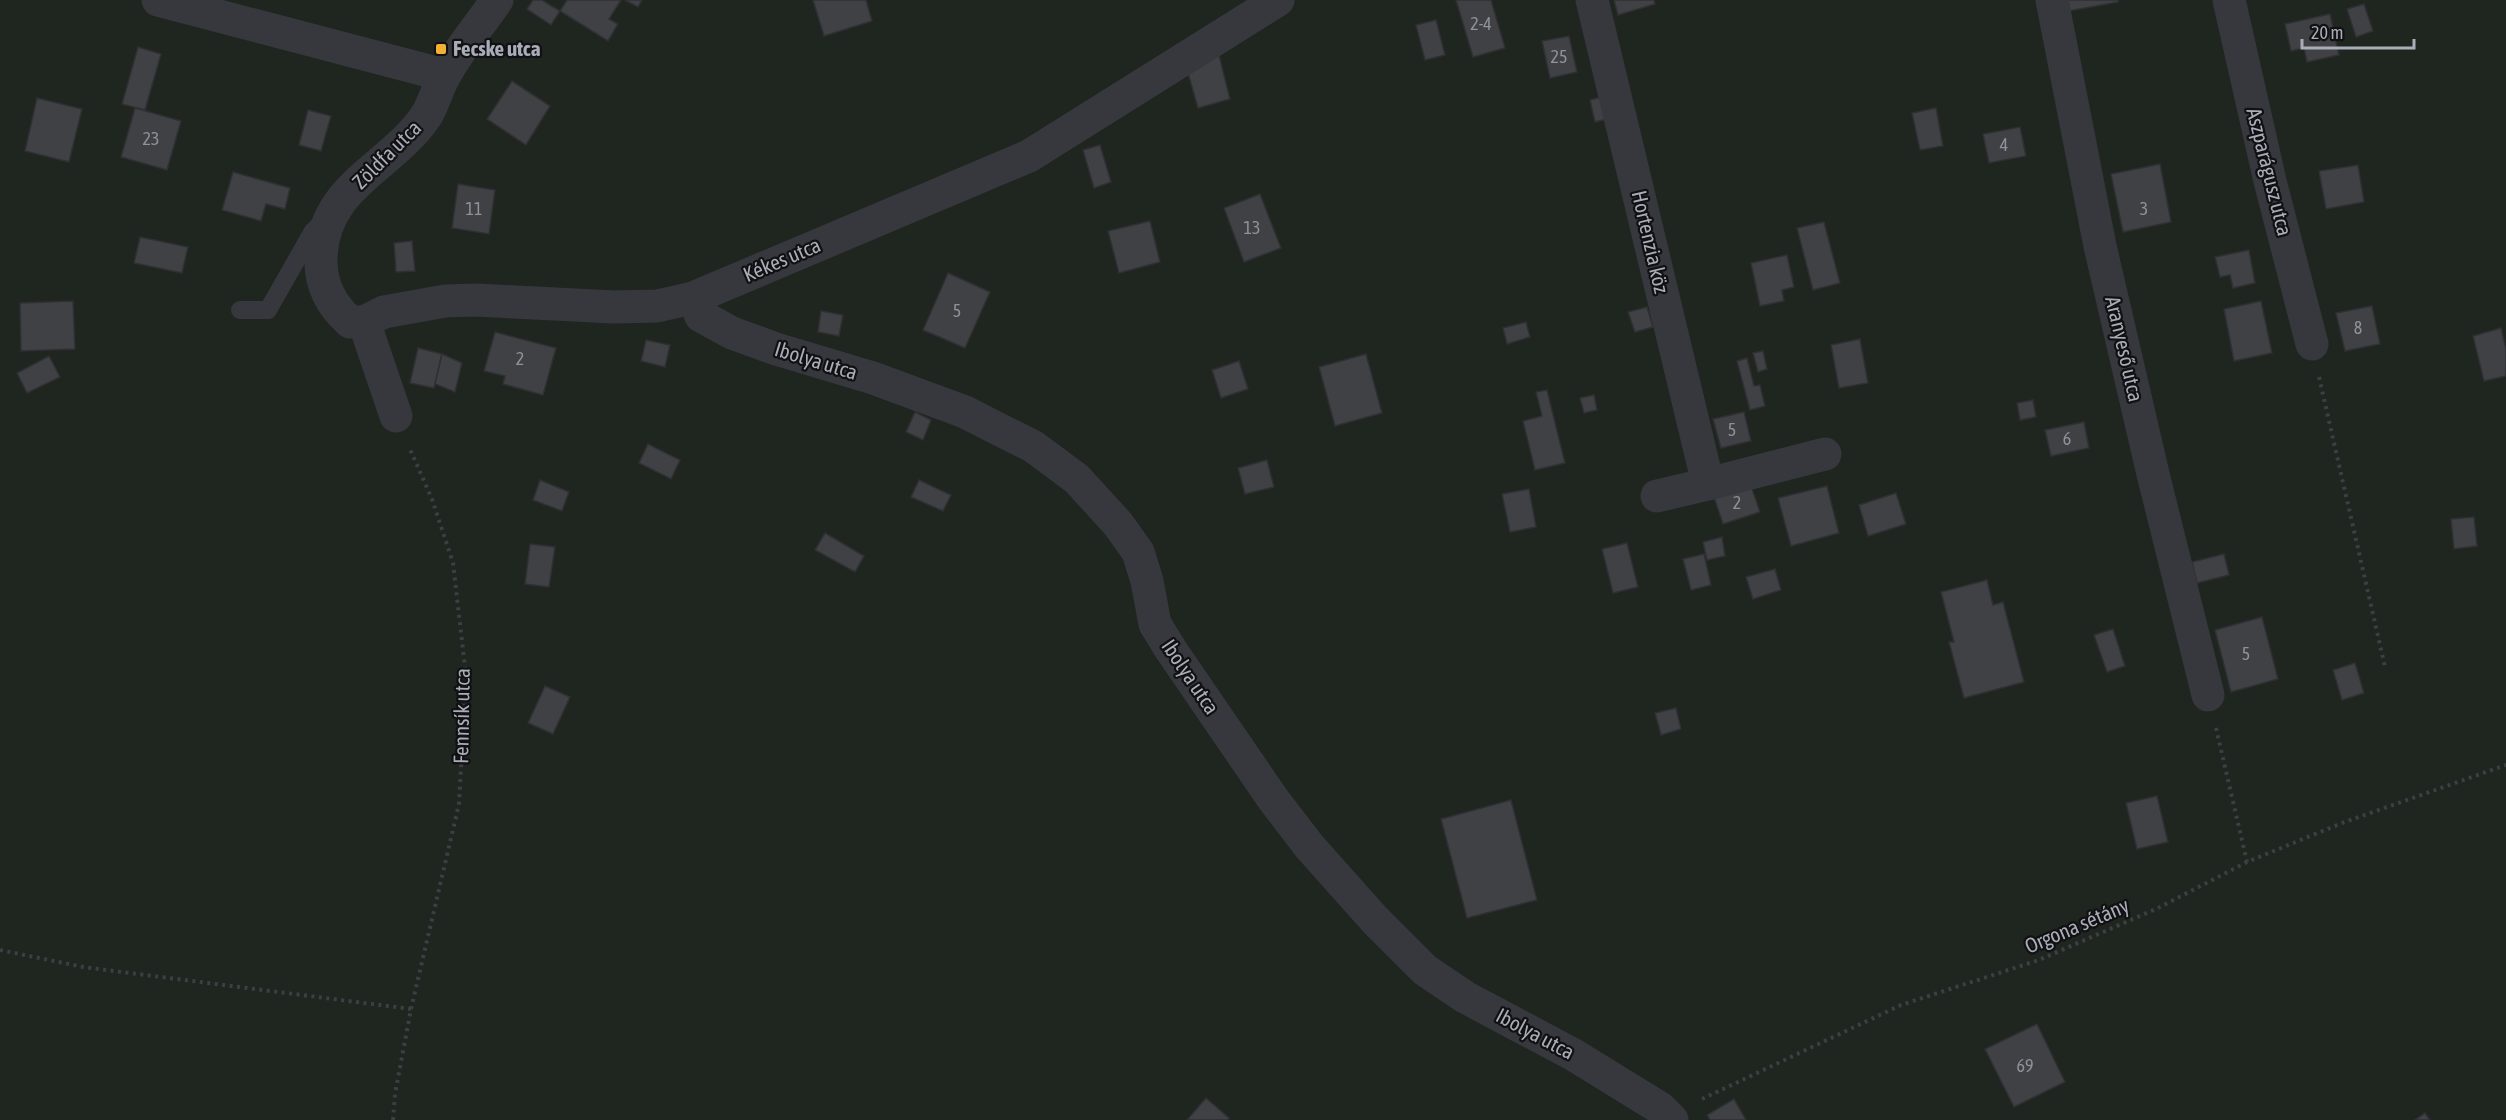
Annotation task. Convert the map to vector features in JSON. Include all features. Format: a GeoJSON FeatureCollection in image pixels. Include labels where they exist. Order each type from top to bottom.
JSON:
{"type":"FeatureCollection","features":[{"type":"Feature","properties":{"kind":"street","name":"Zöldfa utca"},"geometry":{"type":"LineString","coordinates":[[330,216],[371,169],[427,116],[444,75],[497,0]]}},
{"type":"Feature","properties":{"kind":"street","name":"Kékes utca"},"geometry":{"type":"LineString","coordinates":[[364,322],[384,312],[445,301],[476,300],[614,307],[657,306],[693,298],[1029,156],[1278,0]]}},
{"type":"Feature","properties":{"kind":"street","name":"Hortenzia köz"},"geometry":{"type":"LineString","coordinates":[[1592,0],[1707,484]]}},
{"type":"Feature","properties":{"kind":"street","name":"Aranyeső utca"},"geometry":{"type":"LineString","coordinates":[[2052,0],[2100,246],[2208,695]]}},
{"type":"Feature","properties":{"kind":"street","name":"Aszparágusz utca"},"geometry":{"type":"LineString","coordinates":[[2229,0],[2270,181],[2312,344]]}},
{"type":"Feature","properties":{"kind":"street"},"geometry":{"type":"LineString","coordinates":[[163,1],[444,75]]}},
{"type":"Feature","properties":{"kind":"street"},"geometry":{"type":"LineString","coordinates":[[330,216],[323,235],[321,274],[334,308],[350,322],[364,322],[396,416]]}},
{"type":"Feature","properties":{"kind":"street","name":"Ibolya utca"},"geometry":{"type":"LineString","coordinates":[[693,298],[701,316],[732,333],[873,378],[965,412],[1034,447],[1077,479],[1118,524],[1138,552],[1147,581],[1155,624],[1177,659],[1273,799],[1309,846],[1375,920],[1425,970],[1465,997],[1574,1055],[1666,1114]]}},
{"type":"Feature","properties":{"kind":"street"},"geometry":{"type":"LineString","coordinates":[[1657,496],[1825,454]]}},
{"type":"Feature","properties":{"kind":"lane"},"geometry":{"type":"LineString","coordinates":[[240,310],[268,310],[312,231],[330,216]]}},
{"type":"Feature","properties":{"kind":"path"},"geometry":{"type":"LineString","coordinates":[[2312,344],[2385,667]]}},
{"type":"Feature","properties":{"kind":"path","name":"Fennsík utca"},"geometry":{"type":"LineString","coordinates":[[393,1120],[395,1094],[411,1009],[459,804],[466,676],[453,563],[432,499],[396,416]]}},
{"type":"Feature","properties":{"kind":"path"},"geometry":{"type":"LineString","coordinates":[[2208,695],[2247,862]]}},
{"type":"Feature","properties":{"kind":"path","name":"Orgona sétány"},"geometry":{"type":"LineString","coordinates":[[1666,1114],[1901,1005],[2039,960],[2158,908],[2247,862],[2342,823],[2506,765]]}},
{"type":"Feature","properties":{"kind":"path"},"geometry":{"type":"LineString","coordinates":[[0,950],[83,967],[411,1009]]}},
{"type":"Feature","properties":{"kind":"shaded area"},"geometry":{"type":"Polygon","coordinates":[[[0,0],[2506,0],[2506,1120],[0,1120],[0,0]]]}},
{"type":"Feature","properties":{"kind":"building"},"geometry":{"type":"Polygon","coordinates":[[[533,0],[542,0],[560,11],[551,25],[527,9],[533,0]]]}},
{"type":"Feature","properties":{"kind":"building"},"geometry":{"type":"Polygon","coordinates":[[[567,0],[621,0],[609,19],[618,24],[608,41],[560,11],[567,0]]]}},
{"type":"Feature","properties":{"kind":"building"},"geometry":{"type":"Polygon","coordinates":[[[625,0],[642,0],[638,7],[625,0]]]}},
{"type":"Feature","properties":{"kind":"building"},"geometry":{"type":"Polygon","coordinates":[[[813,0],[866,0],[872,21],[824,36],[813,0]]]}},
{"type":"Feature","properties":{"kind":"building"},"geometry":{"type":"Polygon","coordinates":[[[1456,0],[1491,0],[1505,48],[1473,57],[1456,0]]]}},
{"type":"Feature","properties":{"kind":"building"},"geometry":{"type":"Polygon","coordinates":[[[1614,0],[1654,0],[1655,4],[1618,15],[1614,0]]]}},
{"type":"Feature","properties":{"kind":"building"},"geometry":{"type":"Polygon","coordinates":[[[2061,0],[2118,0],[2118,2],[2063,12],[2061,0]]]}},
{"type":"Feature","properties":{"kind":"building"},"geometry":{"type":"Polygon","coordinates":[[[2364,4],[2373,31],[2356,37],[2347,9],[2364,4]]]}},
{"type":"Feature","properties":{"kind":"building"},"geometry":{"type":"Polygon","coordinates":[[[2330,14],[2339,55],[2307,62],[2304,48],[2291,51],[2285,24],[2330,14]]]}},
{"type":"Feature","properties":{"kind":"building"},"geometry":{"type":"Polygon","coordinates":[[[1436,20],[1445,55],[1425,60],[1416,25],[1436,20]]]}},
{"type":"Feature","properties":{"kind":"building"},"geometry":{"type":"Polygon","coordinates":[[[1569,36],[1577,72],[1550,78],[1542,41],[1569,36]]]}},
{"type":"Feature","properties":{"kind":"building"},"geometry":{"type":"Polygon","coordinates":[[[138,47],[161,54],[145,110],[122,104],[138,47]]]}},
{"type":"Feature","properties":{"kind":"building"},"geometry":{"type":"Polygon","coordinates":[[[1219,55],[1230,99],[1198,108],[1188,73],[1219,55]]]}},
{"type":"Feature","properties":{"kind":"building"},"geometry":{"type":"Polygon","coordinates":[[[512,81],[550,106],[526,145],[487,119],[512,81]]]}},
{"type":"Feature","properties":{"kind":"building"},"geometry":{"type":"Polygon","coordinates":[[[1606,96],[1611,118],[1595,122],[1590,100],[1606,96]]]}},
{"type":"Feature","properties":{"kind":"building"},"geometry":{"type":"Polygon","coordinates":[[[37,98],[82,109],[69,162],[25,151],[37,98]]]}},
{"type":"Feature","properties":{"kind":"building"},"geometry":{"type":"Polygon","coordinates":[[[135,108],[181,121],[167,170],[121,157],[135,108]]]}},
{"type":"Feature","properties":{"kind":"building"},"geometry":{"type":"Polygon","coordinates":[[[1936,108],[1943,146],[1920,150],[1912,113],[1936,108]]]}},
{"type":"Feature","properties":{"kind":"building"},"geometry":{"type":"Polygon","coordinates":[[[308,110],[331,116],[321,151],[299,145],[308,110]]]}},
{"type":"Feature","properties":{"kind":"building"},"geometry":{"type":"Polygon","coordinates":[[[2020,127],[2026,156],[1989,163],[1983,134],[2020,127]]]}},
{"type":"Feature","properties":{"kind":"building"},"geometry":{"type":"Polygon","coordinates":[[[1100,145],[1111,182],[1094,188],[1083,150],[1100,145]]]}},
{"type":"Feature","properties":{"kind":"building"},"geometry":{"type":"Polygon","coordinates":[[[2160,164],[2171,222],[2123,232],[2111,174],[2160,164]]]}},
{"type":"Feature","properties":{"kind":"building"},"geometry":{"type":"Polygon","coordinates":[[[2358,165],[2364,202],[2326,209],[2319,171],[2358,165]]]}},
{"type":"Feature","properties":{"kind":"building"},"geometry":{"type":"Polygon","coordinates":[[[233,172],[290,188],[285,209],[266,204],[261,221],[222,210],[233,172]]]}},
{"type":"Feature","properties":{"kind":"building"},"geometry":{"type":"Polygon","coordinates":[[[458,184],[495,190],[489,234],[452,228],[458,184]]]}},
{"type":"Feature","properties":{"kind":"building"},"geometry":{"type":"Polygon","coordinates":[[[1260,194],[1281,248],[1244,262],[1224,208],[1260,194]]]}},
{"type":"Feature","properties":{"kind":"building"},"geometry":{"type":"Polygon","coordinates":[[[1150,221],[1160,262],[1119,273],[1108,231],[1150,221]]]}},
{"type":"Feature","properties":{"kind":"building"},"geometry":{"type":"Polygon","coordinates":[[[1824,222],[1840,283],[1813,290],[1797,228],[1824,222]]]}},
{"type":"Feature","properties":{"kind":"building"},"geometry":{"type":"Polygon","coordinates":[[[140,237],[188,247],[182,273],[134,263],[140,237]]]}},
{"type":"Feature","properties":{"kind":"building"},"geometry":{"type":"Polygon","coordinates":[[[412,241],[415,271],[396,272],[394,243],[412,241]]]}},
{"type":"Feature","properties":{"kind":"building"},"geometry":{"type":"Polygon","coordinates":[[[2249,250],[2255,283],[2233,288],[2230,275],[2220,277],[2215,257],[2249,250]]]}},
{"type":"Feature","properties":{"kind":"building"},"geometry":{"type":"Polygon","coordinates":[[[1787,255],[1794,287],[1782,290],[1784,301],[1760,306],[1751,263],[1787,255]]]}},
{"type":"Feature","properties":{"kind":"building"},"geometry":{"type":"Polygon","coordinates":[[[948,273],[990,292],[965,348],[923,330],[948,273]]]}},
{"type":"Feature","properties":{"kind":"building"},"geometry":{"type":"Polygon","coordinates":[[[73,301],[75,349],[21,351],[20,303],[73,301]]]}},
{"type":"Feature","properties":{"kind":"building"},"geometry":{"type":"Polygon","coordinates":[[[2261,301],[2272,353],[2234,361],[2224,309],[2261,301]]]}},
{"type":"Feature","properties":{"kind":"building"},"geometry":{"type":"Polygon","coordinates":[[[2372,306],[2380,344],[2345,351],[2336,313],[2372,306]]]}},
{"type":"Feature","properties":{"kind":"building"},"geometry":{"type":"Polygon","coordinates":[[[1647,307],[1653,327],[1635,332],[1628,312],[1647,307]]]}},
{"type":"Feature","properties":{"kind":"building"},"geometry":{"type":"Polygon","coordinates":[[[821,311],[843,315],[839,336],[818,332],[821,311]]]}},
{"type":"Feature","properties":{"kind":"building"},"geometry":{"type":"Polygon","coordinates":[[[1526,322],[1530,337],[1507,344],[1503,328],[1526,322]]]}},
{"type":"Feature","properties":{"kind":"building"},"geometry":{"type":"Polygon","coordinates":[[[2501,328],[2506,349],[2506,376],[2484,381],[2473,336],[2501,328]]]}},
{"type":"Feature","properties":{"kind":"building"},"geometry":{"type":"Polygon","coordinates":[[[495,332],[556,348],[543,395],[503,384],[505,376],[484,371],[495,332]]]}},
{"type":"Feature","properties":{"kind":"building"},"geometry":{"type":"Polygon","coordinates":[[[1860,339],[1868,383],[1839,388],[1831,345],[1860,339]]]}},
{"type":"Feature","properties":{"kind":"building"},"geometry":{"type":"Polygon","coordinates":[[[646,340],[670,345],[665,367],[641,361],[646,340]]]}},
{"type":"Feature","properties":{"kind":"building"},"geometry":{"type":"Polygon","coordinates":[[[418,348],[442,354],[434,388],[410,383],[418,348]]]}},
{"type":"Feature","properties":{"kind":"building"},"geometry":{"type":"Polygon","coordinates":[[[1763,351],[1767,369],[1758,372],[1753,353],[1763,351]]]}},
{"type":"Feature","properties":{"kind":"building"},"geometry":{"type":"Polygon","coordinates":[[[442,354],[462,363],[455,392],[435,384],[442,354]]]}},
{"type":"Feature","properties":{"kind":"building"},"geometry":{"type":"Polygon","coordinates":[[[1366,354],[1382,413],[1335,426],[1319,367],[1366,354]]]}},
{"type":"Feature","properties":{"kind":"building"},"geometry":{"type":"Polygon","coordinates":[[[49,356],[60,377],[27,393],[17,373],[49,356]]]}},
{"type":"Feature","properties":{"kind":"building"},"geometry":{"type":"Polygon","coordinates":[[[1747,358],[1754,386],[1760,385],[1765,406],[1750,410],[1737,361],[1747,358]]]}},
{"type":"Feature","properties":{"kind":"building"},"geometry":{"type":"Polygon","coordinates":[[[1239,361],[1248,389],[1221,398],[1212,370],[1239,361]]]}},
{"type":"Feature","properties":{"kind":"building"},"geometry":{"type":"Polygon","coordinates":[[[1547,390],[1565,463],[1535,470],[1523,421],[1542,416],[1536,392],[1547,390]]]}},
{"type":"Feature","properties":{"kind":"building"},"geometry":{"type":"Polygon","coordinates":[[[1594,395],[1597,410],[1584,413],[1580,398],[1594,395]]]}},
{"type":"Feature","properties":{"kind":"building"},"geometry":{"type":"Polygon","coordinates":[[[2033,400],[2036,417],[2020,420],[2017,403],[2033,400]]]}},
{"type":"Feature","properties":{"kind":"building"},"geometry":{"type":"Polygon","coordinates":[[[915,412],[931,420],[923,440],[906,432],[915,412]]]}},
{"type":"Feature","properties":{"kind":"building"},"geometry":{"type":"Polygon","coordinates":[[[1744,412],[1751,441],[1721,448],[1713,419],[1744,412]]]}},
{"type":"Feature","properties":{"kind":"building"},"geometry":{"type":"Polygon","coordinates":[[[2084,422],[2089,448],[2051,456],[2045,430],[2084,422]]]}},
{"type":"Feature","properties":{"kind":"building"},"geometry":{"type":"Polygon","coordinates":[[[648,444],[680,460],[671,479],[639,463],[648,444]]]}},
{"type":"Feature","properties":{"kind":"building"},"geometry":{"type":"Polygon","coordinates":[[[1267,460],[1274,487],[1245,494],[1238,468],[1267,460]]]}},
{"type":"Feature","properties":{"kind":"building"},"geometry":{"type":"Polygon","coordinates":[[[540,480],[569,492],[562,511],[533,500],[540,480]]]}},
{"type":"Feature","properties":{"kind":"building"},"geometry":{"type":"Polygon","coordinates":[[[919,480],[951,495],[943,511],[911,497],[919,480]]]}},
{"type":"Feature","properties":{"kind":"building"},"geometry":{"type":"Polygon","coordinates":[[[1750,483],[1760,512],[1723,524],[1713,494],[1750,483]]]}},
{"type":"Feature","properties":{"kind":"building"},"geometry":{"type":"Polygon","coordinates":[[[1827,486],[1839,533],[1791,546],[1778,498],[1827,486]]]}},
{"type":"Feature","properties":{"kind":"building"},"geometry":{"type":"Polygon","coordinates":[[[1529,489],[1536,527],[1510,532],[1502,494],[1529,489]]]}},
{"type":"Feature","properties":{"kind":"building"},"geometry":{"type":"Polygon","coordinates":[[[1896,493],[1906,524],[1868,536],[1859,505],[1896,493]]]}},
{"type":"Feature","properties":{"kind":"building"},"geometry":{"type":"Polygon","coordinates":[[[2474,517],[2477,546],[2454,549],[2451,519],[2474,517]]]}},
{"type":"Feature","properties":{"kind":"building"},"geometry":{"type":"Polygon","coordinates":[[[825,533],[864,556],[855,572],[815,550],[825,533]]]}},
{"type":"Feature","properties":{"kind":"building"},"geometry":{"type":"Polygon","coordinates":[[[1722,537],[1725,556],[1707,560],[1703,542],[1722,537]]]}},
{"type":"Feature","properties":{"kind":"building"},"geometry":{"type":"Polygon","coordinates":[[[1627,543],[1638,587],[1613,593],[1602,549],[1627,543]]]}},
{"type":"Feature","properties":{"kind":"building"},"geometry":{"type":"Polygon","coordinates":[[[530,544],[555,547],[549,587],[525,584],[530,544]]]}},
{"type":"Feature","properties":{"kind":"building"},"geometry":{"type":"Polygon","coordinates":[[[1704,554],[1711,585],[1691,590],[1683,559],[1704,554]]]}},
{"type":"Feature","properties":{"kind":"building"},"geometry":{"type":"Polygon","coordinates":[[[2224,554],[2229,575],[2197,583],[2192,562],[2224,554]]]}},
{"type":"Feature","properties":{"kind":"building"},"geometry":{"type":"Polygon","coordinates":[[[1775,569],[1781,590],[1753,599],[1746,577],[1775,569]]]}},
{"type":"Feature","properties":{"kind":"building"},"geometry":{"type":"Polygon","coordinates":[[[1987,580],[1993,605],[2003,602],[2024,682],[1964,698],[1949,642],[1954,642],[1941,592],[1987,580]]]}},
{"type":"Feature","properties":{"kind":"building"},"geometry":{"type":"Polygon","coordinates":[[[2262,617],[2278,679],[2231,692],[2215,630],[2262,617]]]}},
{"type":"Feature","properties":{"kind":"building"},"geometry":{"type":"Polygon","coordinates":[[[2113,629],[2125,666],[2107,672],[2094,635],[2113,629]]]}},
{"type":"Feature","properties":{"kind":"building"},"geometry":{"type":"Polygon","coordinates":[[[2355,663],[2364,693],[2342,700],[2333,670],[2355,663]]]}},
{"type":"Feature","properties":{"kind":"building"},"geometry":{"type":"Polygon","coordinates":[[[545,686],[570,697],[553,734],[528,723],[545,686]]]}},
{"type":"Feature","properties":{"kind":"building"},"geometry":{"type":"Polygon","coordinates":[[[1676,708],[1681,729],[1661,735],[1655,713],[1676,708]]]}},
{"type":"Feature","properties":{"kind":"building"},"geometry":{"type":"Polygon","coordinates":[[[2157,796],[2168,842],[2137,849],[2126,803],[2157,796]]]}},
{"type":"Feature","properties":{"kind":"building"},"geometry":{"type":"Polygon","coordinates":[[[1511,800],[1537,900],[1467,918],[1441,819],[1511,800]]]}},
{"type":"Feature","properties":{"kind":"building"},"geometry":{"type":"Polygon","coordinates":[[[2037,1024],[2065,1082],[2014,1107],[1985,1049],[2037,1024]]]}},
{"type":"Feature","properties":{"kind":"building"},"geometry":{"type":"Polygon","coordinates":[[[1206,1098],[1229,1118],[1228,1120],[1187,1120],[1206,1098]]]}},
{"type":"Feature","properties":{"kind":"building"},"geometry":{"type":"Polygon","coordinates":[[[1734,1099],[1746,1120],[1710,1120],[1707,1115],[1734,1099]]]}},
{"type":"Feature","properties":{"kind":"building"},"geometry":{"type":"Polygon","coordinates":[[[2425,1113],[2430,1120],[2415,1120],[2425,1113]]]}},
{"type":"Feature","properties":{"kind":"place","name":"Fecske utca"},"geometry":{"type":"Point","coordinates":[441,49]}}]}
